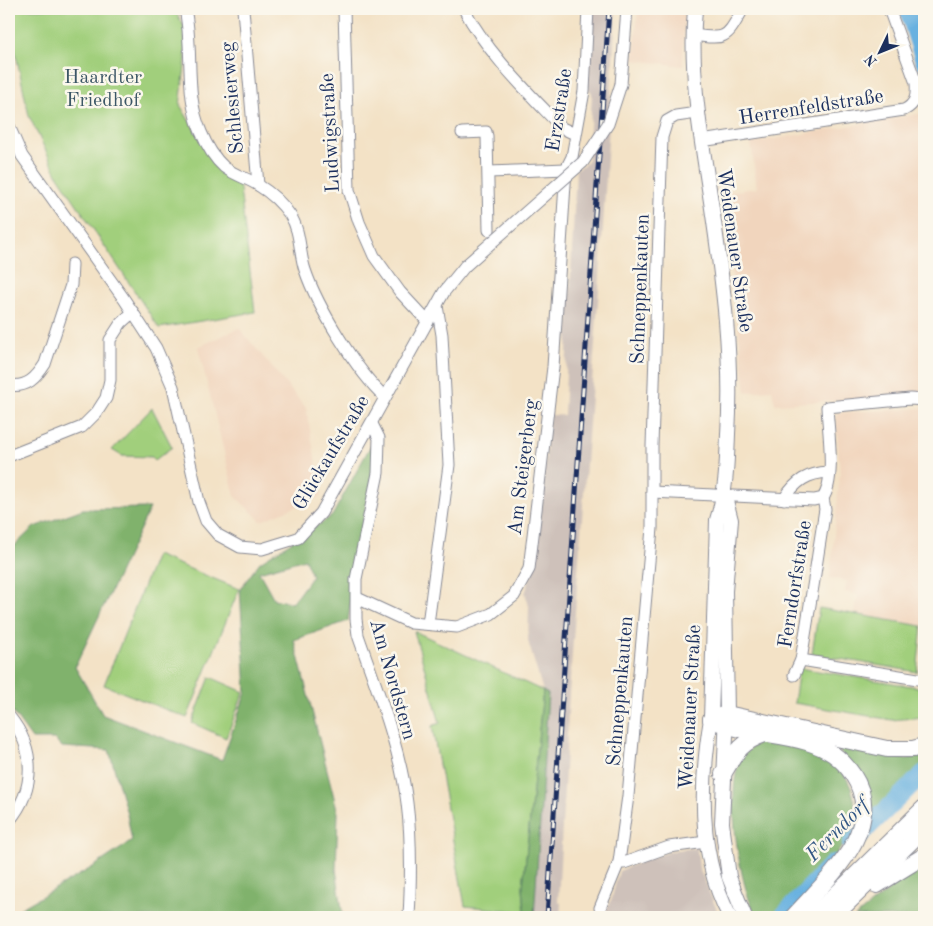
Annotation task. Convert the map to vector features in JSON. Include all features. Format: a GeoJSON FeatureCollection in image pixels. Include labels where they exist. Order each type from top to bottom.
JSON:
{"type":"FeatureCollection","features":[{"type":"Feature","properties":{"kind":"highway"},"geometry":{"type":"LineString","coordinates":[[711,719],[727,720],[875,747],[900,750],[924,746]]}},
{"type":"Feature","properties":{"kind":"highway"},"geometry":{"type":"LineString","coordinates":[[727,720],[765,734],[804,741],[824,748],[840,759],[854,777],[863,798],[863,813],[854,845],[843,861],[793,917]]}},
{"type":"Feature","properties":{"kind":"highway"},"geometry":{"type":"LineString","coordinates":[[723,774],[740,746],[750,739],[765,734]]}},
{"type":"Feature","properties":{"kind":"highway"},"geometry":{"type":"LineString","coordinates":[[813,917],[924,808]]}},
{"type":"Feature","properties":{"kind":"highway"},"geometry":{"type":"LineString","coordinates":[[833,917],[924,828]]}},
{"type":"Feature","properties":{"kind":"highway"},"geometry":{"type":"LineString","coordinates":[[849,902],[924,856]]}},
{"type":"Feature","properties":{"kind":"main road","name":"Weidenauer Straße"},"geometry":{"type":"LineString","coordinates":[[696,9],[693,36],[697,113],[722,275],[730,354],[731,387],[725,497],[717,520],[711,719],[704,802],[706,842],[713,880],[730,917]]}},
{"type":"Feature","properties":{"kind":"main road","name":"Weidenauer Straße"},"geometry":{"type":"LineString","coordinates":[[725,497],[731,520],[725,591],[727,720],[723,774],[723,847],[729,877],[745,917]]}},
{"type":"Feature","properties":{"kind":"street"},"geometry":{"type":"LineString","coordinates":[[185,9],[193,105],[200,131],[211,152],[224,166],[258,185],[281,202],[293,220],[304,268],[319,304],[356,362],[375,388],[386,397]]}},
{"type":"Feature","properties":{"kind":"street","name":"Schlesierweg"},"geometry":{"type":"LineString","coordinates":[[242,9],[258,185]]}},
{"type":"Feature","properties":{"kind":"street","name":"Ludwigstraße"},"geometry":{"type":"LineString","coordinates":[[344,9],[349,190],[359,222],[374,256],[400,292],[428,322]]}},
{"type":"Feature","properties":{"kind":"street"},"geometry":{"type":"LineString","coordinates":[[464,9],[475,31],[496,56],[562,128],[575,134]]}},
{"type":"Feature","properties":{"kind":"street","name":"Erzstraße"},"geometry":{"type":"LineString","coordinates":[[488,172],[566,170],[572,157],[584,90],[588,9]]}},
{"type":"Feature","properties":{"kind":"street","name":"Glückaufstraße"},"geometry":{"type":"LineString","coordinates":[[9,126],[22,156],[133,312],[156,348],[173,387],[199,502],[206,520],[218,535],[240,547],[262,549],[298,538],[320,513],[372,424],[450,282],[465,266],[583,162],[608,124],[618,98],[622,76],[627,9]]}},
{"type":"Feature","properties":{"kind":"street"},"geometry":{"type":"LineString","coordinates":[[693,36],[718,39],[731,29],[743,9]]}},
{"type":"Feature","properties":{"kind":"street","name":"Herrenfeldstraße"},"geometry":{"type":"LineString","coordinates":[[702,141],[904,110],[909,107],[917,95],[916,83],[888,9]]}},
{"type":"Feature","properties":{"kind":"street","name":"Schneppenkauten"},"geometry":{"type":"LineString","coordinates":[[600,908],[619,862],[628,796],[652,528],[652,426],[662,137],[667,121],[676,116],[697,113]]}},
{"type":"Feature","properties":{"kind":"street"},"geometry":{"type":"LineString","coordinates":[[462,133],[486,132],[489,230]]}},
{"type":"Feature","properties":{"kind":"street","name":"Am Steigerberg"},"geometry":{"type":"LineString","coordinates":[[357,598],[411,623],[457,627],[491,614],[514,596],[529,569],[553,367],[566,170]]}},
{"type":"Feature","properties":{"kind":"street"},"geometry":{"type":"LineString","coordinates":[[9,385],[27,384],[38,375],[45,364],[71,285],[72,264]]}},
{"type":"Feature","properties":{"kind":"street"},"geometry":{"type":"LineString","coordinates":[[428,624],[449,464],[442,335],[437,306]]}},
{"type":"Feature","properties":{"kind":"street"},"geometry":{"type":"LineString","coordinates":[[9,456],[82,426],[97,412],[106,398],[110,380],[110,340],[120,323],[133,312]]}},
{"type":"Feature","properties":{"kind":"street","name":"Ferndorfstraße"},"geometry":{"type":"LineString","coordinates":[[725,497],[814,500],[823,498],[828,491],[829,472],[827,407],[924,400]]}},
{"type":"Feature","properties":{"kind":"street","name":"Am Nordstern"},"geometry":{"type":"LineString","coordinates":[[372,424],[378,438],[378,473],[356,579],[356,619],[358,636],[392,736],[407,802],[412,865],[409,917]]}},
{"type":"Feature","properties":{"kind":"street","name":"Ferndorfstraße"},"geometry":{"type":"LineString","coordinates":[[784,499],[794,485],[804,477],[813,473],[829,472]]}},
{"type":"Feature","properties":{"kind":"street"},"geometry":{"type":"LineString","coordinates":[[652,492],[725,497]]}},
{"type":"Feature","properties":{"kind":"street","name":"Ferndorfstraße"},"geometry":{"type":"LineString","coordinates":[[794,675],[801,660],[825,509],[823,498]]}},
{"type":"Feature","properties":{"kind":"street"},"geometry":{"type":"LineString","coordinates":[[801,660],[924,680]]}},
{"type":"Feature","properties":{"kind":"street"},"geometry":{"type":"LineString","coordinates":[[9,716],[27,745],[30,778],[24,799],[9,821]]}},
{"type":"Feature","properties":{"kind":"street"},"geometry":{"type":"LineString","coordinates":[[619,862],[624,863],[669,847],[706,842]]}},
{"type":"Feature","properties":{"kind":"shaded area"},"geometry":{"type":"Polygon","coordinates":[[[592,9],[616,9],[600,275],[569,694],[558,902],[561,903],[560,917],[534,917],[548,694],[543,691],[528,641],[529,606],[525,593],[535,567],[550,415],[564,415],[576,170],[588,162],[592,93],[587,87],[592,9]]]}},
{"type":"Feature","properties":{"kind":"shaded area"},"geometry":{"type":"Polygon","coordinates":[[[638,9],[684,9],[683,66],[634,60],[638,9]]]}},
{"type":"Feature","properties":{"kind":"shaded area"},"geometry":{"type":"Polygon","coordinates":[[[924,113],[924,396],[775,404],[772,390],[746,392],[722,193],[757,188],[751,143],[924,113]]]}},
{"type":"Feature","properties":{"kind":"shaded area"},"geometry":{"type":"Polygon","coordinates":[[[239,328],[306,408],[322,496],[261,521],[235,496],[198,347],[239,328]]]}},
{"type":"Feature","properties":{"kind":"shaded area"},"geometry":{"type":"Polygon","coordinates":[[[924,408],[924,633],[854,621],[858,595],[845,592],[847,581],[830,578],[840,473],[836,413],[924,408]]]}},
{"type":"Feature","properties":{"kind":"shaded area"},"geometry":{"type":"Polygon","coordinates":[[[697,848],[699,868],[720,917],[602,917],[611,901],[619,871],[676,850],[697,848]]]}},
{"type":"Feature","properties":{"kind":"green space","name":"Haardter Friedhof"},"geometry":{"type":"Polygon","coordinates":[[[15,9],[174,9],[184,26],[186,59],[180,105],[209,154],[239,181],[255,312],[159,328],[58,176],[29,116],[12,36],[15,9]]]}},
{"type":"Feature","properties":{"kind":"green space"},"geometry":{"type":"Polygon","coordinates":[[[152,408],[172,447],[155,460],[152,457],[122,456],[112,450],[152,408]]]}},
{"type":"Feature","properties":{"kind":"green space"},"geometry":{"type":"Polygon","coordinates":[[[371,445],[375,464],[360,535],[348,621],[294,640],[338,813],[336,869],[343,917],[9,917],[9,915],[93,867],[132,841],[127,814],[109,750],[62,747],[54,739],[32,739],[9,707],[9,551],[34,527],[83,509],[150,508],[75,667],[103,715],[222,760],[246,692],[240,589],[260,562],[332,516],[371,445]],[[305,559],[259,572],[274,599],[292,603],[312,576],[305,559]]]}},
{"type":"Feature","properties":{"kind":"green space"},"geometry":{"type":"Polygon","coordinates":[[[156,555],[239,589],[187,718],[104,685],[156,555]]]}},
{"type":"Feature","properties":{"kind":"green space"},"geometry":{"type":"Polygon","coordinates":[[[819,608],[922,626],[917,672],[812,654],[819,608]]]}},
{"type":"Feature","properties":{"kind":"green space"},"geometry":{"type":"Polygon","coordinates":[[[414,631],[543,691],[523,887],[525,912],[465,906],[432,726],[440,723],[414,631]]]}},
{"type":"Feature","properties":{"kind":"green space"},"geometry":{"type":"Polygon","coordinates":[[[799,668],[924,688],[924,717],[892,720],[794,703],[799,668]]]}},
{"type":"Feature","properties":{"kind":"green space"},"geometry":{"type":"Polygon","coordinates":[[[210,677],[244,692],[226,738],[192,723],[210,677]]]}},
{"type":"Feature","properties":{"kind":"green space"},"geometry":{"type":"Polygon","coordinates":[[[543,691],[548,694],[534,917],[504,917],[505,911],[525,912],[523,887],[543,691]]]}},
{"type":"Feature","properties":{"kind":"green space"},"geometry":{"type":"Polygon","coordinates":[[[759,741],[803,748],[829,760],[848,780],[855,803],[853,825],[845,841],[829,865],[780,917],[757,917],[750,903],[745,885],[736,840],[734,794],[736,775],[741,757],[759,741]]]}},
{"type":"Feature","properties":{"kind":"green space"},"geometry":{"type":"Polygon","coordinates":[[[839,746],[905,759],[924,756],[924,768],[871,818],[871,807],[866,788],[838,749],[839,746]]]}},
{"type":"Feature","properties":{"kind":"green space"},"geometry":{"type":"Polygon","coordinates":[[[924,866],[924,917],[855,917],[900,881],[924,866]]]}},
{"type":"Feature","properties":{"kind":"waterway","name":"Ferndorf"},"geometry":{"type":"LineString","coordinates":[[908,9],[924,61]]}},
{"type":"Feature","properties":{"kind":"waterway","name":"Ferndorf"},"geometry":{"type":"LineString","coordinates":[[851,844],[924,773]]}},
{"type":"Feature","properties":{"kind":"waterway","name":"Ferndorf"},"geometry":{"type":"LineString","coordinates":[[782,917],[833,863]]}},
{"type":"Feature","properties":{"kind":"railway"},"geometry":{"type":"LineString","coordinates":[[547,917],[609,9]]}}]}
